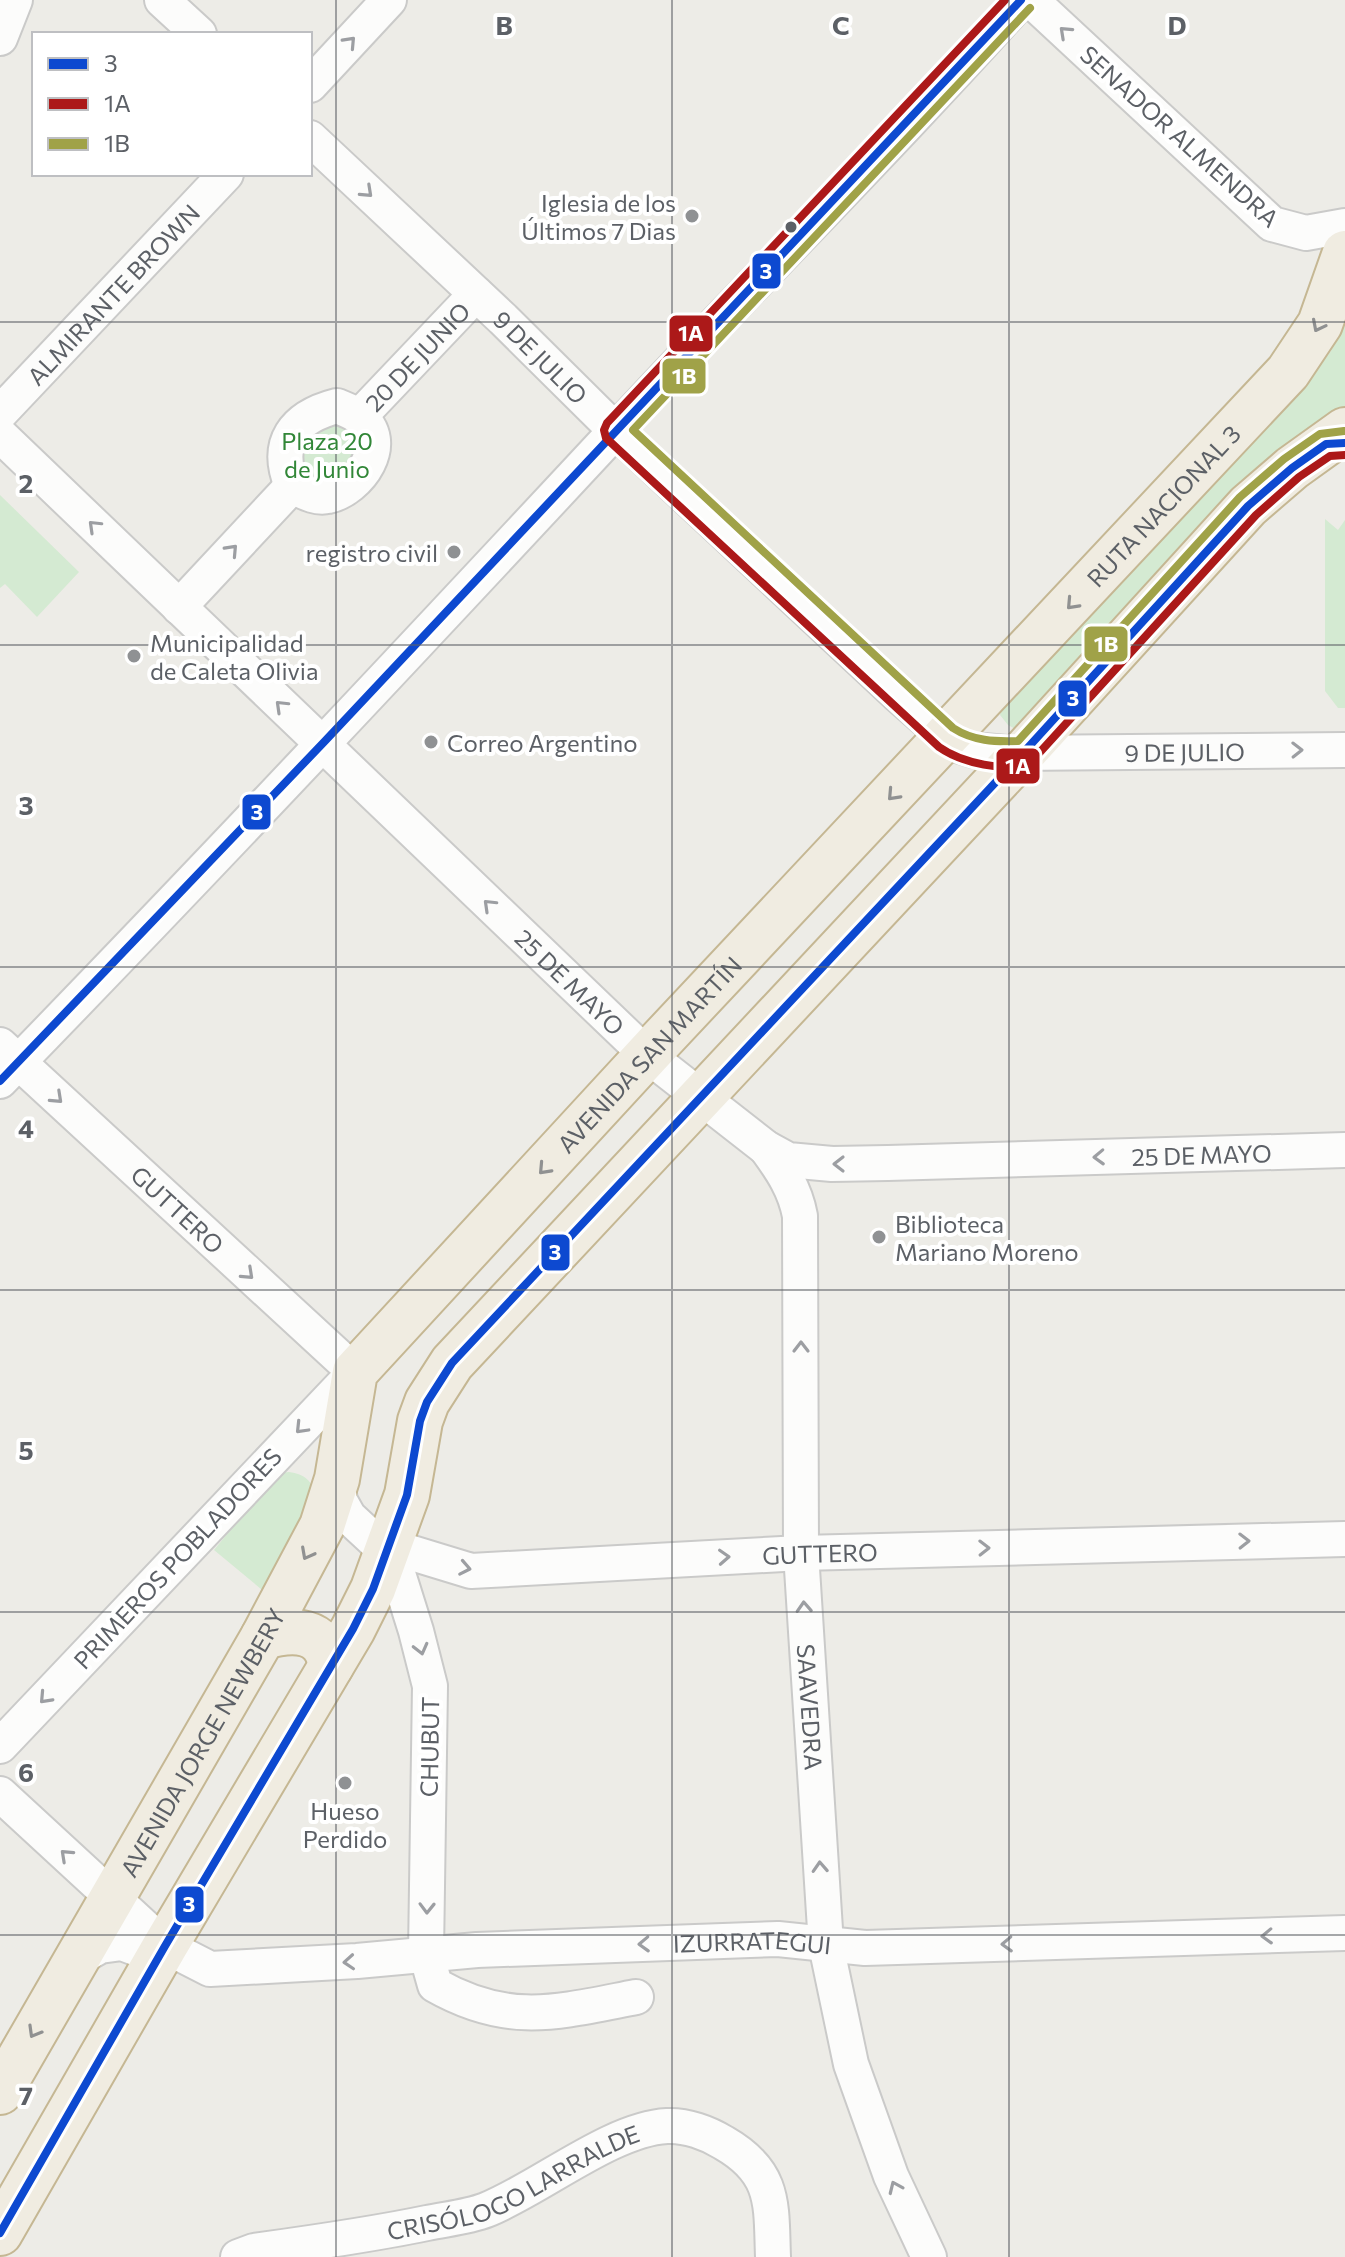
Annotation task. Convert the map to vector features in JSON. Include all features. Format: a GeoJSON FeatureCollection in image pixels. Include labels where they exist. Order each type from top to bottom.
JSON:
{"type":"FeatureCollection","features":[{"type":"Feature","properties":{"kind":"highway","name":"RUTA NACIONAL 3"},"geometry":{"type":"LineString","coordinates":[[946,738],[1288,372],[1320,324],[1345,253]]}},
{"type":"Feature","properties":{"kind":"highway"},"geometry":{"type":"LineString","coordinates":[[0,2233],[373,1589],[407,1495],[420,1421],[427,1402],[452,1363],[1023,753],[1248,506],[1292,468],[1339,439]]}},
{"type":"Feature","properties":{"kind":"highway","name":"AVENIDA SAN MARTÍN"},"geometry":{"type":"LineString","coordinates":[[355,1372],[647,1055],[946,738]]}},
{"type":"Feature","properties":{"kind":"highway","name":"AVENIDA JORGE NEWBERY"},"geometry":{"type":"LineString","coordinates":[[0,2092],[263,1637],[322,1526],[337,1479],[355,1372]]}},
{"type":"Feature","properties":{"kind":"highway"},"geometry":{"type":"LineString","coordinates":[[263,1637],[299,1631],[318,1641],[330,1656],[331,1666]]}},
{"type":"Feature","properties":{"kind":"street"},"geometry":{"type":"LineString","coordinates":[[0,38],[15,0]]}},
{"type":"Feature","properties":{"kind":"street"},"geometry":{"type":"LineString","coordinates":[[162,0],[197,32]]}},
{"type":"Feature","properties":{"kind":"street"},"geometry":{"type":"LineString","coordinates":[[312,83],[389,0]]}},
{"type":"Feature","properties":{"kind":"street"},"geometry":{"type":"LineString","coordinates":[[6,1063],[322,746],[1021,0]]}},
{"type":"Feature","properties":{"kind":"street","name":"SENADOR ALMENDRA"},"geometry":{"type":"LineString","coordinates":[[1031,0],[1272,224],[1306,233],[1345,226]]}},
{"type":"Feature","properties":{"kind":"street","name":"9 DE JULIO"},"geometry":{"type":"LineString","coordinates":[[312,140],[616,431],[954,744],[973,750],[1023,753],[1345,750]]}},
{"type":"Feature","properties":{"kind":"street","name":"ALMIRANTE BROWN"},"geometry":{"type":"LineString","coordinates":[[0,413],[224,176]]}},
{"type":"Feature","properties":{"kind":"street","name":"20 DE JUNIO"},"geometry":{"type":"LineString","coordinates":[[359,417],[476,294]]}},
{"type":"Feature","properties":{"kind":"street","name":"20 DE JUNIO"},"geometry":{"type":"LineString","coordinates":[[337,406],[359,417],[369,427],[373,445],[369,465],[359,479],[326,497],[310,495],[292,486],[283,457],[292,432],[317,411],[337,406]]}},
{"type":"Feature","properties":{"kind":"street","name":"25 DE MAYO"},"geometry":{"type":"LineString","coordinates":[[0,435],[647,1055],[766,1148],[788,1160],[832,1164],[1345,1150]]}},
{"type":"Feature","properties":{"kind":"street"},"geometry":{"type":"LineString","coordinates":[[179,607],[292,486]]}},
{"type":"Feature","properties":{"kind":"street","name":"GUTTERO"},"geometry":{"type":"LineString","coordinates":[[6,1063],[355,1372]]}},
{"type":"Feature","properties":{"kind":"street","name":"SAAVEDRA"},"geometry":{"type":"LineString","coordinates":[[766,1148],[796,1196],[800,1216],[801,1553],[826,1945],[851,2064],[891,2176],[929,2257]]}},
{"type":"Feature","properties":{"kind":"street","name":"PRIMEROS POBLADORES"},"geometry":{"type":"LineString","coordinates":[[0,1746],[355,1372]]}},
{"type":"Feature","properties":{"kind":"street","name":"GUTTERO"},"geometry":{"type":"LineString","coordinates":[[337,1479],[340,1501],[349,1517],[376,1542],[471,1571],[801,1553],[1345,1539]]}},
{"type":"Feature","properties":{"kind":"street","name":"CHUBUT"},"geometry":{"type":"LineString","coordinates":[[390,1548],[430,1686],[426,1953]]}},
{"type":"Feature","properties":{"kind":"street","name":"IZURRATEGUI"},"geometry":{"type":"LineString","coordinates":[[0,1794],[165,1946],[210,1969],[357,1961],[426,1953],[778,1939],[865,1948],[1345,1933]]}},
{"type":"Feature","properties":{"kind":"street","name":"IZURRATEGUI"},"geometry":{"type":"LineString","coordinates":[[68,1972],[86,1954],[100,1946],[122,1943],[138,1949],[165,1946]]}},
{"type":"Feature","properties":{"kind":"street"},"geometry":{"type":"LineString","coordinates":[[426,1953],[435,1985],[467,2000],[506,2012],[554,2012],[636,1997]]}},
{"type":"Feature","properties":{"kind":"street","name":"CRISÓLOGO LARRALDE"},"geometry":{"type":"LineString","coordinates":[[238,2257],[254,2251],[324,2249],[375,2234],[486,2210],[615,2142],[667,2126],[691,2129],[715,2137],[747,2159],[767,2186],[774,2212],[773,2257]]}},
{"type":"Feature","properties":{"kind":"green space"},"geometry":{"type":"Polygon","coordinates":[[[1345,318],[1345,410],[1017,730],[1008,725],[1000,715],[1002,707],[1317,369],[1331,351],[1345,318]]]}},
{"type":"Feature","properties":{"kind":"green space","name":"Plaza 20 de Junio"},"geometry":{"type":"Polygon","coordinates":[[[335,424],[347,426],[356,437],[350,464],[329,484],[306,472],[302,466],[301,452],[306,434],[335,424]]]}},
{"type":"Feature","properties":{"kind":"green space"},"geometry":{"type":"Polygon","coordinates":[[[0,495],[79,572],[37,617],[5,584],[0,588],[0,495]]]}},
{"type":"Feature","properties":{"kind":"green space"},"geometry":{"type":"Polygon","coordinates":[[[1325,519],[1338,530],[1345,520],[1345,708],[1338,708],[1325,691],[1325,519]]]}},
{"type":"Feature","properties":{"kind":"green space"},"geometry":{"type":"Polygon","coordinates":[[[289,1472],[307,1479],[317,1497],[267,1594],[214,1550],[269,1483],[279,1473],[289,1472]]]}},
{"type":"Feature","properties":{"kind":"transit line","name":"1A"},"geometry":{"type":"LineString","coordinates":[[1005,0],[607,423],[604,430],[606,438],[939,747],[971,762],[1009,767],[1031,762],[1256,515],[1299,477],[1330,456],[1345,455]]}},
{"type":"Feature","properties":{"kind":"transit line","name":"3"},"geometry":{"type":"LineString","coordinates":[[0,1081],[325,741],[1021,0]]}},
{"type":"Feature","properties":{"kind":"transit line","name":"1B"},"geometry":{"type":"LineString","coordinates":[[1030,8],[633,430],[953,728],[976,738],[993,741],[1018,741],[1240,497],[1284,459],[1320,434],[1344,431]]}},
{"type":"Feature","properties":{"kind":"transit line","name":"3"},"geometry":{"type":"LineString","coordinates":[[0,2233],[353,1629],[373,1589],[407,1495],[420,1421],[427,1402],[452,1363],[1023,753],[1248,506],[1326,444],[1345,443]]}},
{"type":"Feature","properties":{"kind":"place","name":"Iglesia de los Últimos 7 Dias"},"geometry":{"type":"Point","coordinates":[692,216]}},
{"type":"Feature","properties":{"kind":"place","name":"registro civil"},"geometry":{"type":"Point","coordinates":[454,552]}},
{"type":"Feature","properties":{"kind":"place","name":"Municipalidad de Caleta Olivia"},"geometry":{"type":"Point","coordinates":[134,656]}},
{"type":"Feature","properties":{"kind":"place","name":"Correo Argentino"},"geometry":{"type":"Point","coordinates":[431,742]}},
{"type":"Feature","properties":{"kind":"place","name":"Biblioteca Mariano Moreno"},"geometry":{"type":"Point","coordinates":[879,1237]}},
{"type":"Feature","properties":{"kind":"place","name":"Hueso Perdido"},"geometry":{"type":"Point","coordinates":[345,1783]}}]}
